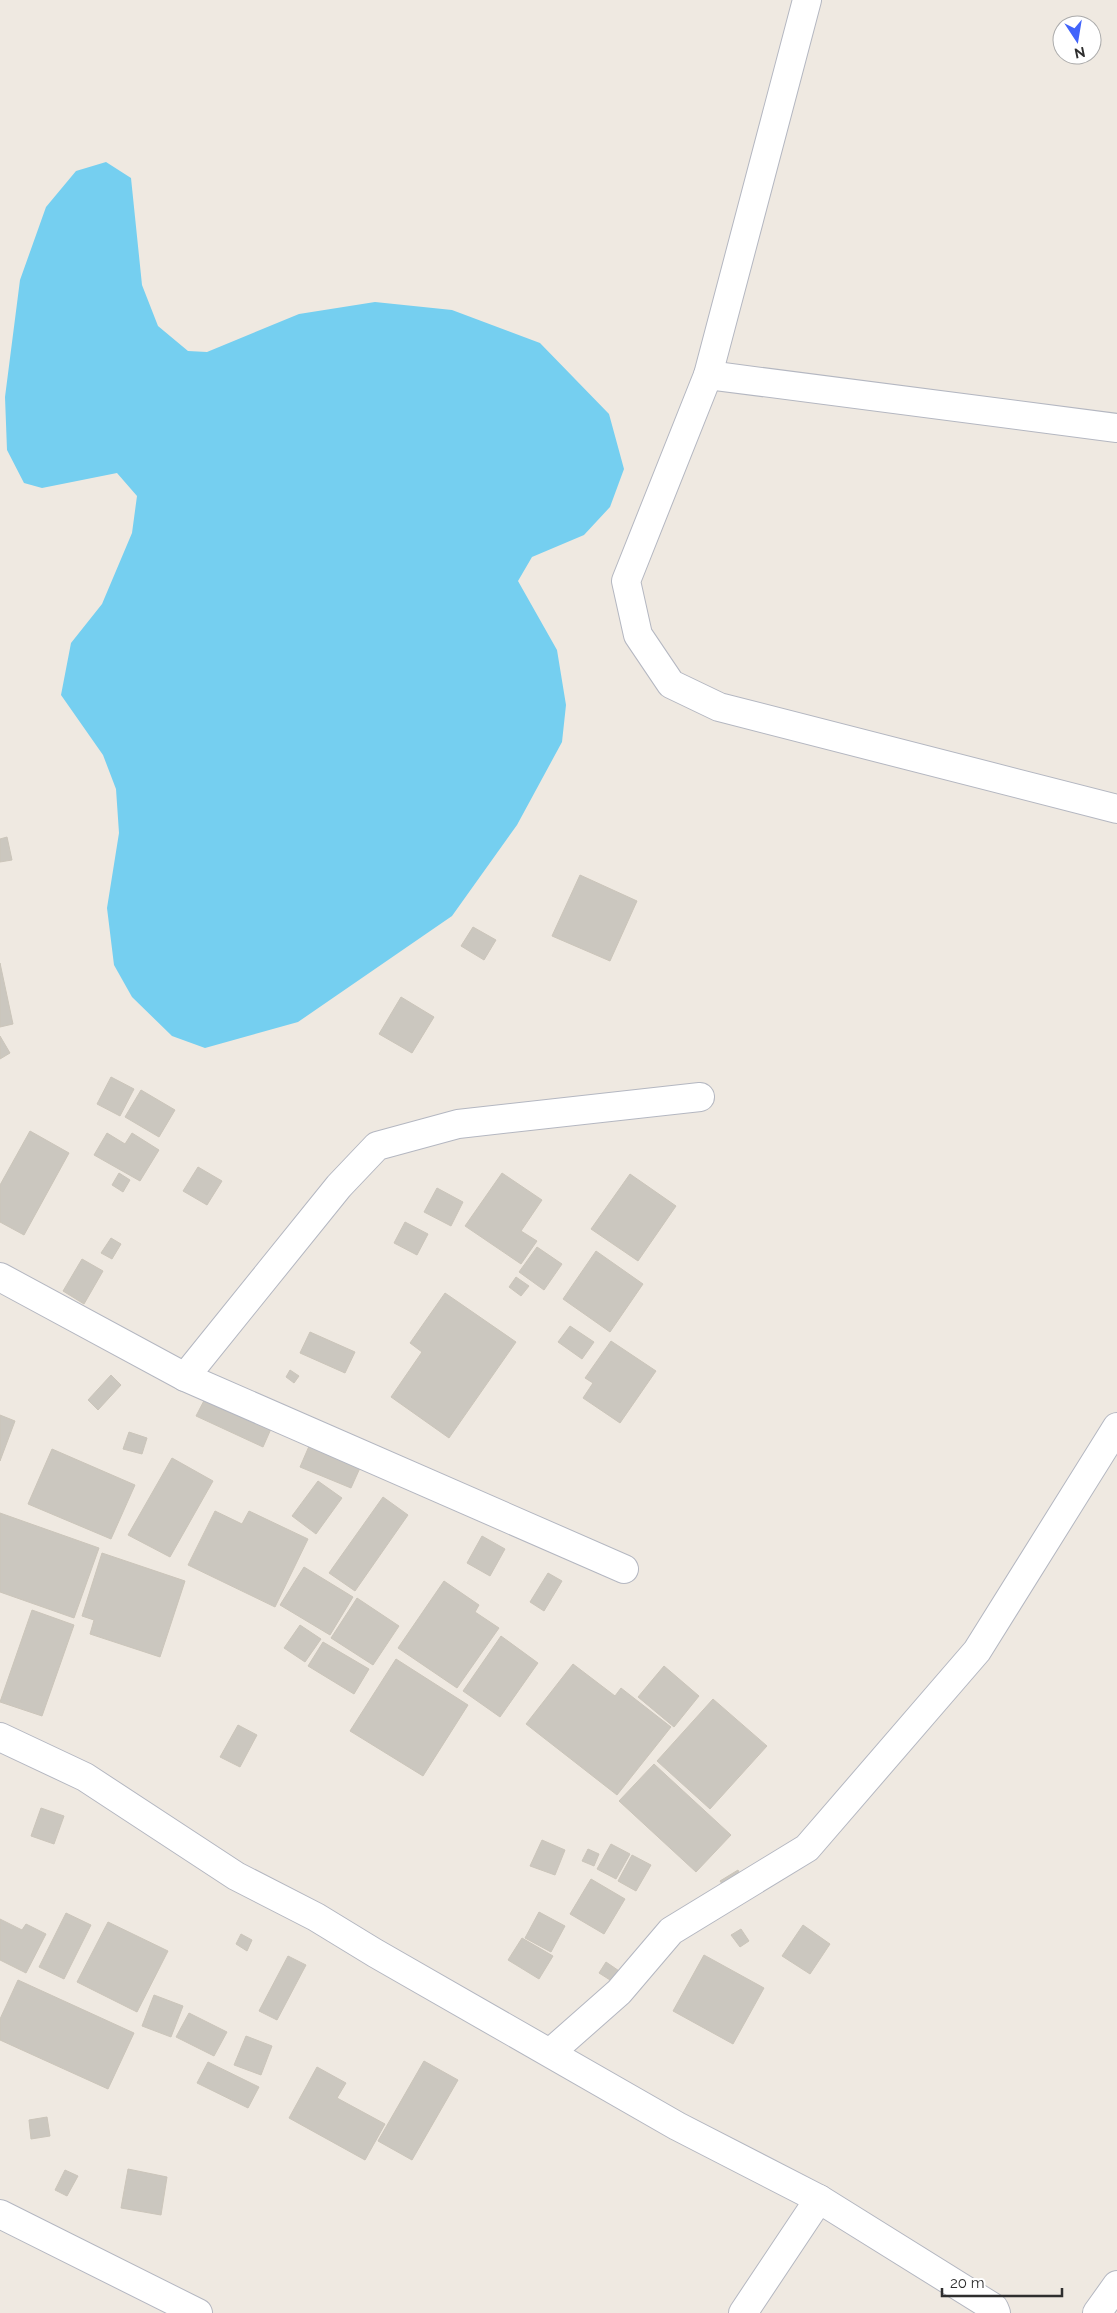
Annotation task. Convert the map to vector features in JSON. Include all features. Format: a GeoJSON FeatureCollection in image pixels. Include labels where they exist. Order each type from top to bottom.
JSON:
{"type":"FeatureCollection","features":[{"type":"Feature","properties":{"kind":"street"},"geometry":{"type":"LineString","coordinates":[[806,0],[708,375],[626,581],[638,635],[672,684],[719,707],[1117,809]]}},
{"type":"Feature","properties":{"kind":"street"},"geometry":{"type":"LineString","coordinates":[[708,375],[1117,428]]}},
{"type":"Feature","properties":{"kind":"street"},"geometry":{"type":"LineString","coordinates":[[185,1377],[339,1186],[377,1146],[458,1124],[700,1097]]}},
{"type":"Feature","properties":{"kind":"street"},"geometry":{"type":"LineString","coordinates":[[0,1278],[185,1377],[624,1569]]}},
{"type":"Feature","properties":{"kind":"street"},"geometry":{"type":"LineString","coordinates":[[551,2052],[619,1992],[671,1931],[807,1848],[977,1651],[1117,1426]]}},
{"type":"Feature","properties":{"kind":"street"},"geometry":{"type":"LineString","coordinates":[[0,1737],[85,1777],[236,1876],[316,1917],[375,1953],[551,2052],[677,2126],[819,2199],[994,2308],[996,2313]]}},
{"type":"Feature","properties":{"kind":"street"},"geometry":{"type":"LineString","coordinates":[[743,2313],[819,2199]]}},
{"type":"Feature","properties":{"kind":"street"},"geometry":{"type":"LineString","coordinates":[[0,2214],[198,2313]]}},
{"type":"Feature","properties":{"kind":"street"},"geometry":{"type":"LineString","coordinates":[[1097,2313],[1117,2285]]}},
{"type":"Feature","properties":{"kind":"water"},"geometry":{"type":"Polygon","coordinates":[[[106,162],[131,178],[142,285],[158,326],[188,351],[207,352],[299,314],[375,302],[452,310],[540,343],[609,414],[624,469],[610,507],[584,535],[532,557],[518,581],[557,650],[566,705],[562,742],[517,825],[452,916],[298,1022],[205,1048],[172,1036],[132,997],[114,965],[107,908],[119,833],[116,789],[103,755],[61,695],[71,643],[102,604],[132,533],[137,496],[117,473],[42,488],[24,483],[7,450],[5,397],[20,280],[46,207],[76,171],[106,162]]]}},
{"type":"Feature","properties":{"kind":"building"},"geometry":{"type":"Polygon","coordinates":[[[7,837],[12,860],[0,862],[0,839],[7,837]]]}},
{"type":"Feature","properties":{"kind":"building"},"geometry":{"type":"Polygon","coordinates":[[[580,875],[637,901],[610,961],[552,936],[580,875]]]}},
{"type":"Feature","properties":{"kind":"building"},"geometry":{"type":"Polygon","coordinates":[[[473,927],[496,940],[484,960],[461,946],[473,927]]]}},
{"type":"Feature","properties":{"kind":"building"},"geometry":{"type":"Polygon","coordinates":[[[0,963],[13,1024],[0,1027],[0,963]]]}},
{"type":"Feature","properties":{"kind":"building"},"geometry":{"type":"Polygon","coordinates":[[[401,997],[434,1017],[412,1053],[379,1034],[401,997]]]}},
{"type":"Feature","properties":{"kind":"building"},"geometry":{"type":"Polygon","coordinates":[[[0,1036],[10,1053],[0,1059],[0,1036]]]}},
{"type":"Feature","properties":{"kind":"building"},"geometry":{"type":"Polygon","coordinates":[[[111,1077],[134,1089],[120,1116],[97,1104],[111,1077]]]}},
{"type":"Feature","properties":{"kind":"building"},"geometry":{"type":"Polygon","coordinates":[[[141,1090],[175,1110],[159,1137],[125,1117],[141,1090]]]}},
{"type":"Feature","properties":{"kind":"building"},"geometry":{"type":"Polygon","coordinates":[[[30,1131],[69,1153],[24,1235],[0,1222],[0,1185],[30,1131]]]}},
{"type":"Feature","properties":{"kind":"building"},"geometry":{"type":"Polygon","coordinates":[[[107,1133],[125,1144],[132,1133],[159,1150],[140,1181],[94,1155],[107,1133]]]}},
{"type":"Feature","properties":{"kind":"building"},"geometry":{"type":"Polygon","coordinates":[[[198,1167],[222,1181],[207,1205],[183,1191],[198,1167]]]}},
{"type":"Feature","properties":{"kind":"building"},"geometry":{"type":"Polygon","coordinates":[[[119,1173],[130,1180],[123,1192],[112,1185],[119,1173]]]}},
{"type":"Feature","properties":{"kind":"building"},"geometry":{"type":"Polygon","coordinates":[[[502,1173],[542,1200],[521,1231],[537,1241],[521,1264],[465,1226],[502,1173]]]}},
{"type":"Feature","properties":{"kind":"building"},"geometry":{"type":"Polygon","coordinates":[[[630,1174],[676,1206],[638,1261],[591,1229],[630,1174]]]}},
{"type":"Feature","properties":{"kind":"building"},"geometry":{"type":"Polygon","coordinates":[[[437,1188],[463,1202],[451,1226],[424,1212],[437,1188]]]}},
{"type":"Feature","properties":{"kind":"building"},"geometry":{"type":"Polygon","coordinates":[[[405,1222],[428,1234],[417,1255],[394,1243],[405,1222]]]}},
{"type":"Feature","properties":{"kind":"building"},"geometry":{"type":"Polygon","coordinates":[[[111,1238],[121,1244],[112,1259],[101,1253],[111,1238]]]}},
{"type":"Feature","properties":{"kind":"building"},"geometry":{"type":"Polygon","coordinates":[[[537,1247],[562,1264],[544,1290],[519,1272],[537,1247]]]}},
{"type":"Feature","properties":{"kind":"building"},"geometry":{"type":"Polygon","coordinates":[[[596,1251],[643,1284],[610,1332],[563,1299],[596,1251]]]}},
{"type":"Feature","properties":{"kind":"building"},"geometry":{"type":"Polygon","coordinates":[[[82,1259],[103,1271],[84,1304],[63,1291],[82,1259]]]}},
{"type":"Feature","properties":{"kind":"building"},"geometry":{"type":"Polygon","coordinates":[[[516,1277],[529,1286],[521,1296],[509,1287],[516,1277]]]}},
{"type":"Feature","properties":{"kind":"building"},"geometry":{"type":"Polygon","coordinates":[[[445,1293],[516,1342],[449,1438],[391,1397],[422,1352],[410,1343],[445,1293]]]}},
{"type":"Feature","properties":{"kind":"building"},"geometry":{"type":"Polygon","coordinates":[[[570,1326],[594,1342],[582,1359],[558,1342],[570,1326]]]}},
{"type":"Feature","properties":{"kind":"building"},"geometry":{"type":"Polygon","coordinates":[[[310,1332],[355,1352],[345,1373],[300,1353],[310,1332]]]}},
{"type":"Feature","properties":{"kind":"building"},"geometry":{"type":"Polygon","coordinates":[[[611,1341],[656,1371],[620,1423],[583,1398],[593,1383],[585,1378],[611,1341]]]}},
{"type":"Feature","properties":{"kind":"building"},"geometry":{"type":"Polygon","coordinates":[[[290,1370],[299,1376],[294,1383],[286,1377],[290,1370]]]}},
{"type":"Feature","properties":{"kind":"building"},"geometry":{"type":"Polygon","coordinates":[[[111,1375],[121,1385],[98,1410],[88,1400],[111,1375]]]}},
{"type":"Feature","properties":{"kind":"building"},"geometry":{"type":"Polygon","coordinates":[[[209,1391],[274,1422],[263,1447],[196,1416],[209,1391]]]}},
{"type":"Feature","properties":{"kind":"building"},"geometry":{"type":"Polygon","coordinates":[[[0,1415],[15,1421],[0,1461],[0,1415]]]}},
{"type":"Feature","properties":{"kind":"building"},"geometry":{"type":"Polygon","coordinates":[[[129,1432],[147,1438],[142,1454],[123,1449],[129,1432]]]}},
{"type":"Feature","properties":{"kind":"building"},"geometry":{"type":"Polygon","coordinates":[[[313,1437],[364,1459],[351,1488],[300,1467],[313,1437]]]}},
{"type":"Feature","properties":{"kind":"building"},"geometry":{"type":"Polygon","coordinates":[[[52,1449],[135,1485],[111,1539],[28,1504],[52,1449]]]}},
{"type":"Feature","properties":{"kind":"building"},"geometry":{"type":"Polygon","coordinates":[[[172,1458],[213,1481],[170,1557],[128,1535],[172,1458]]]}},
{"type":"Feature","properties":{"kind":"building"},"geometry":{"type":"Polygon","coordinates":[[[318,1481],[342,1498],[316,1534],[292,1516],[318,1481]]]}},
{"type":"Feature","properties":{"kind":"building"},"geometry":{"type":"Polygon","coordinates":[[[383,1497],[408,1515],[355,1591],[329,1573],[383,1497]]]}},
{"type":"Feature","properties":{"kind":"building"},"geometry":{"type":"Polygon","coordinates":[[[215,1511],[242,1524],[249,1511],[308,1539],[275,1607],[188,1565],[215,1511]]]}},
{"type":"Feature","properties":{"kind":"building"},"geometry":{"type":"Polygon","coordinates":[[[0,1513],[99,1548],[74,1618],[0,1592],[0,1513]]]}},
{"type":"Feature","properties":{"kind":"building"},"geometry":{"type":"Polygon","coordinates":[[[482,1536],[505,1549],[490,1576],[467,1563],[482,1536]]]}},
{"type":"Feature","properties":{"kind":"building"},"geometry":{"type":"Polygon","coordinates":[[[102,1553],[185,1581],[160,1657],[90,1634],[94,1620],[82,1616],[102,1553]]]}},
{"type":"Feature","properties":{"kind":"building"},"geometry":{"type":"Polygon","coordinates":[[[304,1567],[353,1597],[330,1635],[280,1605],[304,1567]]]}},
{"type":"Feature","properties":{"kind":"building"},"geometry":{"type":"Polygon","coordinates":[[[548,1573],[562,1581],[544,1611],[530,1602],[548,1573]]]}},
{"type":"Feature","properties":{"kind":"building"},"geometry":{"type":"Polygon","coordinates":[[[444,1581],[479,1605],[475,1612],[499,1628],[457,1688],[398,1648],[444,1581]]]}},
{"type":"Feature","properties":{"kind":"building"},"geometry":{"type":"Polygon","coordinates":[[[357,1598],[399,1626],[373,1665],[331,1638],[357,1598]]]}},
{"type":"Feature","properties":{"kind":"building"},"geometry":{"type":"Polygon","coordinates":[[[32,1610],[74,1625],[42,1716],[0,1702],[32,1610]]]}},
{"type":"Feature","properties":{"kind":"building"},"geometry":{"type":"Polygon","coordinates":[[[300,1625],[321,1639],[305,1662],[284,1648],[300,1625]]]}},
{"type":"Feature","properties":{"kind":"building"},"geometry":{"type":"Polygon","coordinates":[[[501,1636],[538,1663],[500,1717],[463,1691],[501,1636]]]}},
{"type":"Feature","properties":{"kind":"building"},"geometry":{"type":"Polygon","coordinates":[[[323,1642],[369,1669],[354,1694],[308,1666],[323,1642]]]}},
{"type":"Feature","properties":{"kind":"building"},"geometry":{"type":"Polygon","coordinates":[[[396,1659],[468,1705],[423,1776],[350,1731],[396,1659]]]}},
{"type":"Feature","properties":{"kind":"building"},"geometry":{"type":"Polygon","coordinates":[[[573,1664],[615,1696],[621,1688],[671,1727],[617,1795],[526,1724],[573,1664]]]}},
{"type":"Feature","properties":{"kind":"building"},"geometry":{"type":"Polygon","coordinates":[[[664,1666],[699,1696],[674,1727],[638,1697],[664,1666]]]}},
{"type":"Feature","properties":{"kind":"building"},"geometry":{"type":"Polygon","coordinates":[[[713,1699],[767,1746],[710,1809],[657,1761],[713,1699]]]}},
{"type":"Feature","properties":{"kind":"building"},"geometry":{"type":"Polygon","coordinates":[[[238,1725],[257,1735],[240,1767],[220,1757],[238,1725]]]}},
{"type":"Feature","properties":{"kind":"building"},"geometry":{"type":"Polygon","coordinates":[[[654,1764],[731,1835],[696,1872],[619,1801],[654,1764]]]}},
{"type":"Feature","properties":{"kind":"building"},"geometry":{"type":"Polygon","coordinates":[[[41,1808],[64,1816],[54,1844],[31,1836],[41,1808]]]}},
{"type":"Feature","properties":{"kind":"building"},"geometry":{"type":"Polygon","coordinates":[[[542,1840],[565,1850],[555,1875],[530,1866],[542,1840]]]}},
{"type":"Feature","properties":{"kind":"building"},"geometry":{"type":"Polygon","coordinates":[[[611,1844],[630,1854],[616,1879],[597,1869],[611,1844]]]}},
{"type":"Feature","properties":{"kind":"building"},"geometry":{"type":"Polygon","coordinates":[[[588,1849],[599,1854],[594,1866],[582,1861],[588,1849]]]}},
{"type":"Feature","properties":{"kind":"building"},"geometry":{"type":"Polygon","coordinates":[[[632,1855],[651,1865],[636,1891],[618,1881],[632,1855]]]}},
{"type":"Feature","properties":{"kind":"building"},"geometry":{"type":"Polygon","coordinates":[[[738,1870],[744,1882],[727,1891],[720,1881],[738,1870]]]}},
{"type":"Feature","properties":{"kind":"building"},"geometry":{"type":"Polygon","coordinates":[[[591,1879],[625,1899],[604,1934],[570,1914],[591,1879]]]}},
{"type":"Feature","properties":{"kind":"building"},"geometry":{"type":"Polygon","coordinates":[[[539,1912],[565,1926],[551,1952],[525,1938],[539,1912]]]}},
{"type":"Feature","properties":{"kind":"building"},"geometry":{"type":"Polygon","coordinates":[[[66,1913],[91,1925],[64,1979],[39,1967],[66,1913]]]}},
{"type":"Feature","properties":{"kind":"building"},"geometry":{"type":"Polygon","coordinates":[[[0,1919],[22,1930],[26,1924],[46,1934],[26,1973],[0,1960],[0,1919]]]}},
{"type":"Feature","properties":{"kind":"building"},"geometry":{"type":"Polygon","coordinates":[[[108,1922],[168,1951],[137,2012],[77,1982],[108,1922]]]}},
{"type":"Feature","properties":{"kind":"building"},"geometry":{"type":"Polygon","coordinates":[[[803,1925],[830,1944],[810,1974],[782,1956],[803,1925]]]}},
{"type":"Feature","properties":{"kind":"building"},"geometry":{"type":"Polygon","coordinates":[[[741,1929],[749,1941],[740,1947],[731,1935],[741,1929]]]}},
{"type":"Feature","properties":{"kind":"building"},"geometry":{"type":"Polygon","coordinates":[[[241,1934],[252,1940],[247,1951],[236,1944],[241,1934]]]}},
{"type":"Feature","properties":{"kind":"building"},"geometry":{"type":"Polygon","coordinates":[[[522,1938],[553,1956],[539,1979],[508,1960],[522,1938]]]}},
{"type":"Feature","properties":{"kind":"building"},"geometry":{"type":"Polygon","coordinates":[[[704,1955],[764,1988],[733,2044],[673,2011],[704,1955]]]}},
{"type":"Feature","properties":{"kind":"building"},"geometry":{"type":"Polygon","coordinates":[[[288,1956],[306,1965],[277,2020],[259,2011],[288,1956]]]}},
{"type":"Feature","properties":{"kind":"building"},"geometry":{"type":"Polygon","coordinates":[[[606,1962],[625,1975],[618,1985],[599,1973],[606,1962]]]}},
{"type":"Feature","properties":{"kind":"building"},"geometry":{"type":"Polygon","coordinates":[[[18,1980],[134,2033],[108,2089],[0,2040],[0,2019],[18,1980]]]}},
{"type":"Feature","properties":{"kind":"building"},"geometry":{"type":"Polygon","coordinates":[[[154,1995],[183,2006],[171,2037],[142,2026],[154,1995]]]}},
{"type":"Feature","properties":{"kind":"building"},"geometry":{"type":"Polygon","coordinates":[[[189,2013],[227,2032],[214,2056],[176,2037],[189,2013]]]}},
{"type":"Feature","properties":{"kind":"building"},"geometry":{"type":"Polygon","coordinates":[[[246,2036],[272,2046],[261,2075],[234,2065],[246,2036]]]}},
{"type":"Feature","properties":{"kind":"building"},"geometry":{"type":"Polygon","coordinates":[[[424,2061],[458,2080],[412,2160],[378,2141],[424,2061]]]}},
{"type":"Feature","properties":{"kind":"building"},"geometry":{"type":"Polygon","coordinates":[[[208,2062],[259,2087],[248,2108],[197,2083],[208,2062]]]}},
{"type":"Feature","properties":{"kind":"building"},"geometry":{"type":"Polygon","coordinates":[[[317,2067],[346,2083],[337,2098],[385,2124],[365,2160],[289,2118],[317,2067]]]}},
{"type":"Feature","properties":{"kind":"building"},"geometry":{"type":"Polygon","coordinates":[[[47,2117],[50,2136],[31,2139],[29,2120],[47,2117]]]}},
{"type":"Feature","properties":{"kind":"building"},"geometry":{"type":"Polygon","coordinates":[[[128,2169],[167,2177],[161,2215],[121,2208],[128,2169]]]}},
{"type":"Feature","properties":{"kind":"building"},"geometry":{"type":"Polygon","coordinates":[[[65,2170],[78,2176],[67,2196],[55,2190],[65,2170]]]}}]}
